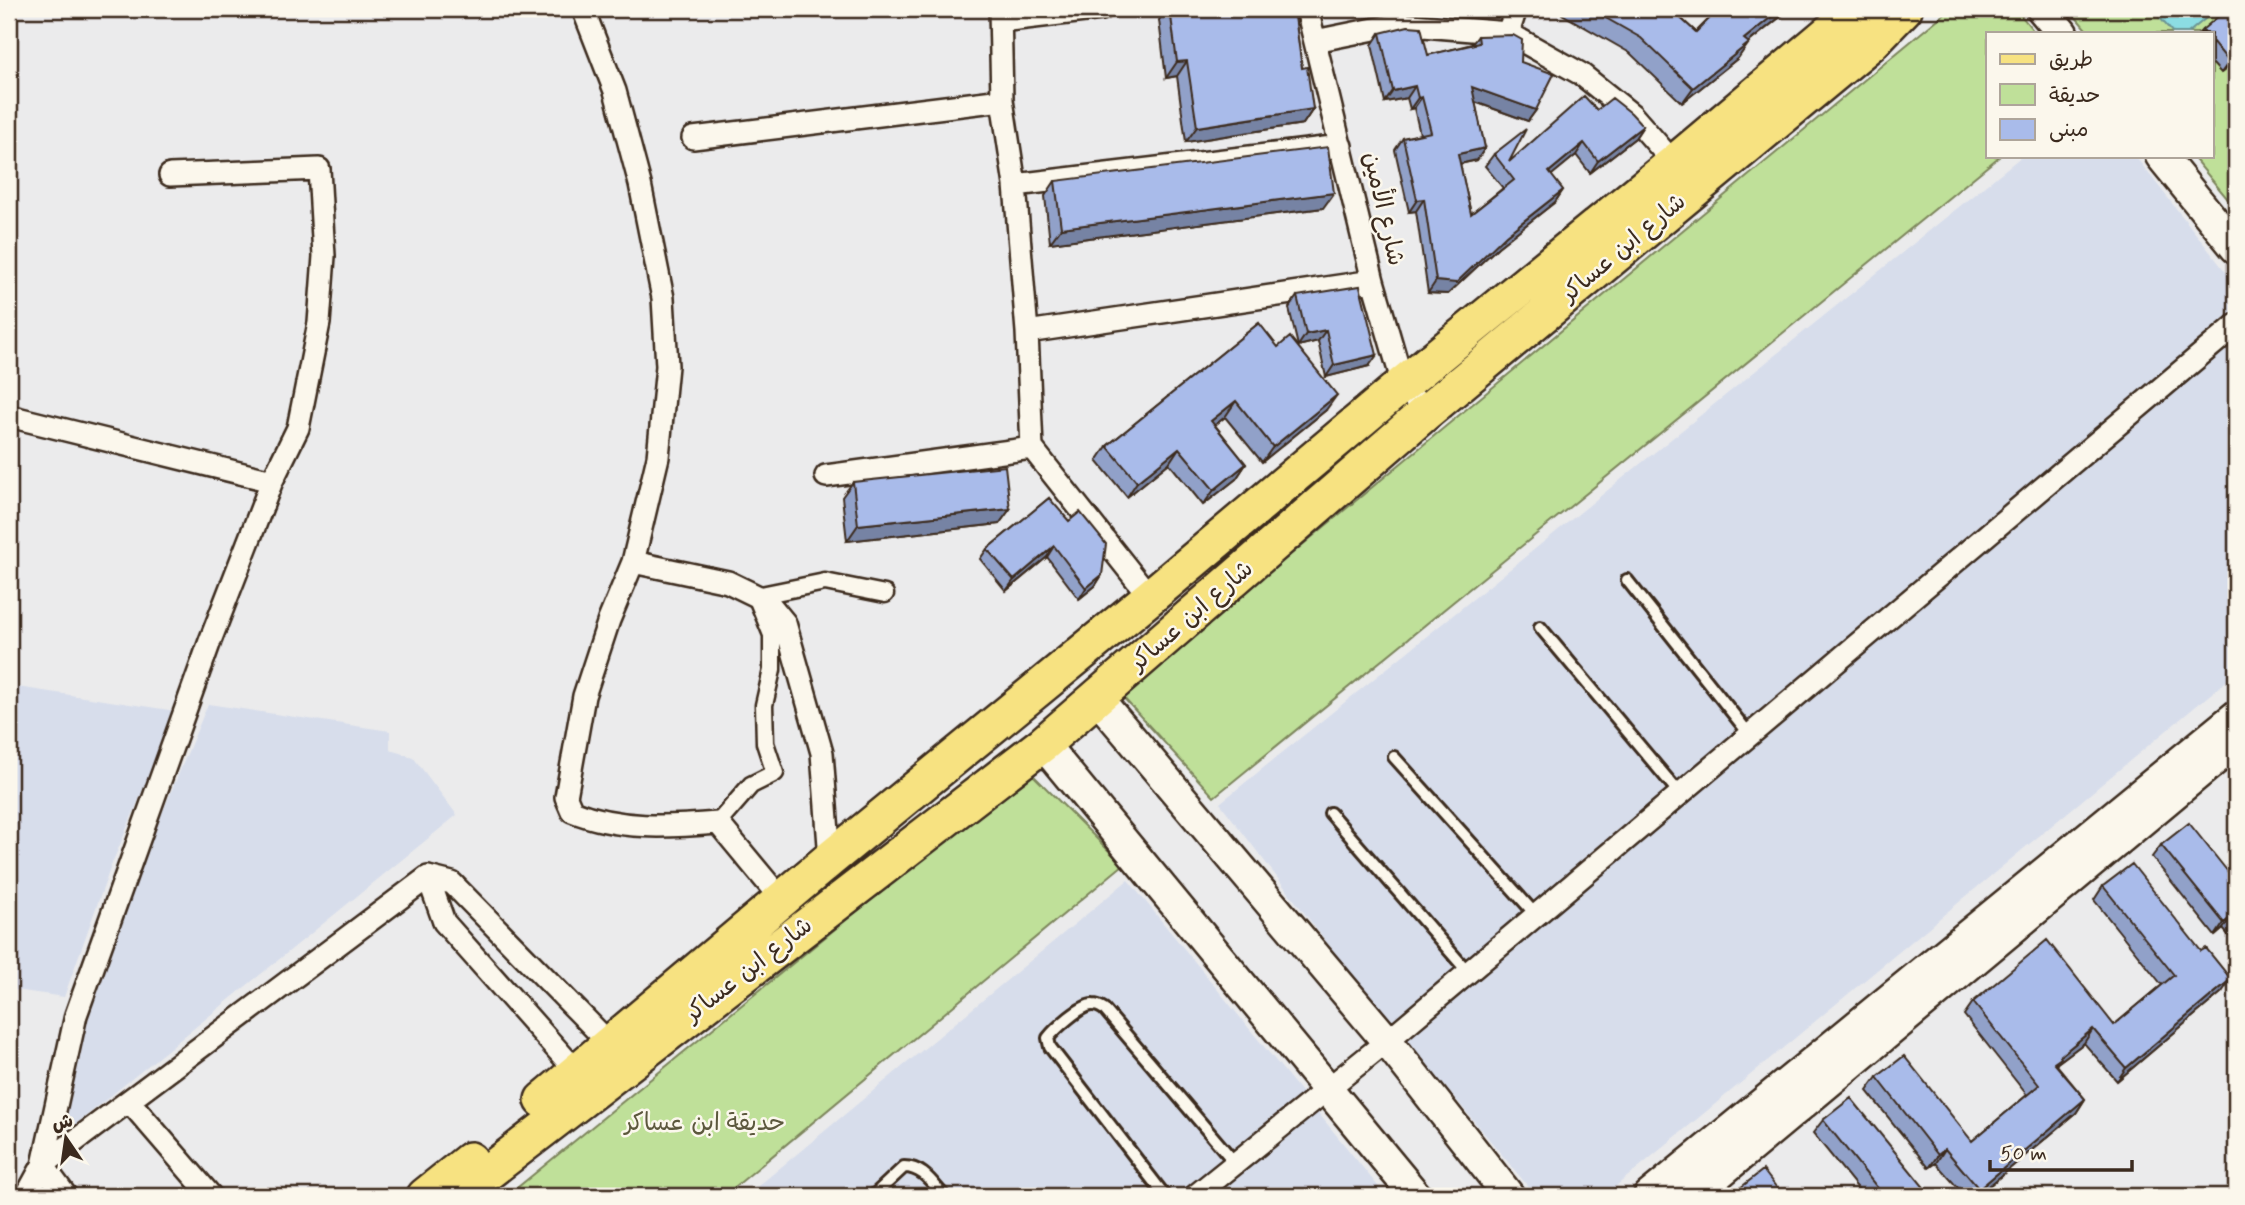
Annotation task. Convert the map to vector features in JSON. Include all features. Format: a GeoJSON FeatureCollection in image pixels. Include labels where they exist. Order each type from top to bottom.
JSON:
{"type":"FeatureCollection","features":[{"type":"Feature","properties":{"kind":"main road","name":"شارع ابن عساكر"},"geometry":{"type":"LineString","coordinates":[[425,1196],[1857,9]]}},
{"type":"Feature","properties":{"kind":"main road","name":"شارع ابن عساكر"},"geometry":{"type":"LineString","coordinates":[[457,1196],[1043,744],[1425,413],[1871,43],[1904,9]]}},
{"type":"Feature","properties":{"kind":"main road"},"geometry":{"type":"LineString","coordinates":[[2042,9],[2061,32]]}},
{"type":"Feature","properties":{"kind":"main road"},"geometry":{"type":"LineString","coordinates":[[2163,158],[2236,248]]}},
{"type":"Feature","properties":{"kind":"main road"},"geometry":{"type":"LineString","coordinates":[[1097,698],[1387,1041],[1509,1196]]}},
{"type":"Feature","properties":{"kind":"main road"},"geometry":{"type":"LineString","coordinates":[[1649,1196],[2236,716]]}},
{"type":"Feature","properties":{"kind":"main road"},"geometry":{"type":"LineString","coordinates":[[1692,1196],[2236,742]]}},
{"type":"Feature","properties":{"kind":"main road"},"geometry":{"type":"LineString","coordinates":[[1043,744],[1416,1196]]}},
{"type":"Feature","properties":{"kind":"street"},"geometry":{"type":"LineString","coordinates":[[583,9],[615,91],[640,184],[663,298],[667,366],[658,457],[633,562],[609,620],[584,696],[566,797],[572,811],[590,818],[654,828],[718,823],[751,785],[775,773],[765,743],[764,705],[772,670],[772,635],[756,596]]}},
{"type":"Feature","properties":{"kind":"street"},"geometry":{"type":"LineString","coordinates":[[1102,9],[1001,15],[1002,100],[1015,185],[1027,332],[1032,448],[1150,597]]}},
{"type":"Feature","properties":{"kind":"street","name":"شارع الأمين"},"geometry":{"type":"LineString","coordinates":[[1307,9],[1373,281],[1402,384],[1425,413]]}},
{"type":"Feature","properties":{"kind":"street"},"geometry":{"type":"LineString","coordinates":[[1508,33],[1516,9]]}},
{"type":"Feature","properties":{"kind":"street"},"geometry":{"type":"LineString","coordinates":[[1315,41],[1399,24],[1508,33],[1581,74],[1632,115],[1674,163]]}},
{"type":"Feature","properties":{"kind":"street"},"geometry":{"type":"LineString","coordinates":[[693,138],[1002,100]]}},
{"type":"Feature","properties":{"kind":"street"},"geometry":{"type":"LineString","coordinates":[[1015,185],[1341,146]]}},
{"type":"Feature","properties":{"kind":"street"},"geometry":{"type":"LineString","coordinates":[[26,1196],[43,1165],[76,1015],[205,654],[272,481],[298,428],[318,323],[324,256],[318,169],[170,175]]}},
{"type":"Feature","properties":{"kind":"street"},"geometry":{"type":"LineString","coordinates":[[1027,332],[1373,281]]}},
{"type":"Feature","properties":{"kind":"street"},"geometry":{"type":"LineString","coordinates":[[1195,1196],[1387,1041],[2236,325]]}},
{"type":"Feature","properties":{"kind":"street"},"geometry":{"type":"LineString","coordinates":[[9,416],[272,481]]}},
{"type":"Feature","properties":{"kind":"street"},"geometry":{"type":"LineString","coordinates":[[826,476],[1032,448]]}},
{"type":"Feature","properties":{"kind":"street"},"geometry":{"type":"LineString","coordinates":[[633,562],[728,582],[767,601],[785,623],[822,753],[830,859]]}},
{"type":"Feature","properties":{"kind":"street"},"geometry":{"type":"LineString","coordinates":[[756,596],[825,582],[885,594]]}},
{"type":"Feature","properties":{"kind":"street"},"geometry":{"type":"LineString","coordinates":[[718,823],[781,900]]}},
{"type":"Feature","properties":{"kind":"street"},"geometry":{"type":"LineString","coordinates":[[43,1165],[428,877]]}},
{"type":"Feature","properties":{"kind":"street"},"geometry":{"type":"LineString","coordinates":[[428,877],[452,883],[610,1044]]}},
{"type":"Feature","properties":{"kind":"street"},"geometry":{"type":"LineString","coordinates":[[428,877],[444,922],[577,1072]]}},
{"type":"Feature","properties":{"kind":"street"},"geometry":{"type":"LineString","coordinates":[[129,1101],[211,1196]]}},
{"type":"Feature","properties":{"kind":"street"},"geometry":{"type":"LineString","coordinates":[[43,1165],[66,1196]]}},
{"type":"Feature","properties":{"kind":"lane"},"geometry":{"type":"LineString","coordinates":[[1627,580],[1750,735]]}},
{"type":"Feature","properties":{"kind":"lane"},"geometry":{"type":"LineString","coordinates":[[1540,627],[1680,794]]}},
{"type":"Feature","properties":{"kind":"lane"},"geometry":{"type":"LineString","coordinates":[[1394,757],[1536,915]]}},
{"type":"Feature","properties":{"kind":"lane"},"geometry":{"type":"LineString","coordinates":[[1330,813],[1468,972]]}},
{"type":"Feature","properties":{"kind":"lane"},"geometry":{"type":"LineString","coordinates":[[1165,1196],[1050,1047],[1048,1038],[1085,1006],[1095,1004],[1104,1009],[1236,1164]]}},
{"type":"Feature","properties":{"kind":"lane"},"geometry":{"type":"LineString","coordinates":[[873,1196],[904,1167],[914,1167],[944,1196]]}},
{"type":"Feature","properties":{"kind":"shaded area"},"geometry":{"type":"Polygon","coordinates":[[[2020,158],[2137,158],[2236,285],[2236,673],[1604,1196],[1536,1196],[1341,961],[1220,803],[2020,158]]]}},
{"type":"Feature","properties":{"kind":"shaded area"},"geometry":{"type":"Polygon","coordinates":[[[17,687],[176,711],[111,866],[64,997],[9,989],[9,752],[17,687]]]}},
{"type":"Feature","properties":{"kind":"shaded area"},"geometry":{"type":"Polygon","coordinates":[[[208,704],[390,731],[390,750],[413,757],[457,815],[60,1137],[83,1027],[147,849],[208,704]]]}},
{"type":"Feature","properties":{"kind":"shaded area"},"geometry":{"type":"Polygon","coordinates":[[[1128,880],[1386,1196],[746,1196],[1128,880]]]}},
{"type":"Feature","properties":{"kind":"green space"},"geometry":{"type":"Polygon","coordinates":[[[1950,9],[2016,9],[2034,32],[1986,32],[1986,158],[1998,158],[1214,797],[1121,695],[1950,9]]]}},
{"type":"Feature","properties":{"kind":"green space"},"geometry":{"type":"Polygon","coordinates":[[[2069,9],[2236,9],[2236,209],[2194,158],[2214,158],[2214,32],[2088,32],[2069,9]]]}},
{"type":"Feature","properties":{"kind":"green space","name":"حديقة ابن عساكر"},"geometry":{"type":"Polygon","coordinates":[[[1029,771],[1123,865],[724,1196],[507,1196],[1029,771]]]}},
{"type":"Feature","properties":{"kind":"water"},"geometry":{"type":"Polygon","coordinates":[[[2217,9],[2189,32],[2172,32],[2153,10],[2217,9]]]}},
{"type":"Feature","properties":{"kind":"building"},"geometry":{"type":"Polygon","coordinates":[[[1170,9],[1294,9],[1302,68],[1307,67],[1313,109],[1197,127],[1187,61],[1177,62],[1170,9]]]}},
{"type":"Feature","properties":{"kind":"building"},"geometry":{"type":"Polygon","coordinates":[[[1590,9],[1678,9],[1675,13],[1696,32],[1719,9],[1781,9],[1744,39],[1749,43],[1693,88],[1641,38],[1590,9]]]}},
{"type":"Feature","properties":{"kind":"building"},"geometry":{"type":"Polygon","coordinates":[[[2227,9],[2236,9],[2236,56],[2229,62],[2214,43],[2214,32],[2202,30],[2227,9]]]}},
{"type":"Feature","properties":{"kind":"building"},"geometry":{"type":"Polygon","coordinates":[[[1408,26],[1421,27],[1428,55],[1479,43],[1478,36],[1513,35],[1522,40],[1521,62],[1554,74],[1536,110],[1472,87],[1485,148],[1458,154],[1471,214],[1514,180],[1494,154],[1526,129],[1509,162],[1584,96],[1597,110],[1612,98],[1643,126],[1598,161],[1584,143],[1549,172],[1563,190],[1506,235],[1456,283],[1436,281],[1424,199],[1417,200],[1403,138],[1431,132],[1422,97],[1418,98],[1415,86],[1393,91],[1380,33],[1408,26]]]}},
{"type":"Feature","properties":{"kind":"building"},"geometry":{"type":"Polygon","coordinates":[[[1328,147],[1334,193],[1061,228],[1055,181],[1328,147]]]}},
{"type":"Feature","properties":{"kind":"building"},"geometry":{"type":"Polygon","coordinates":[[[1360,286],[1377,355],[1334,365],[1326,330],[1306,334],[1297,296],[1360,286]]]}},
{"type":"Feature","properties":{"kind":"building"},"geometry":{"type":"Polygon","coordinates":[[[1259,323],[1278,347],[1290,337],[1337,395],[1273,447],[1236,401],[1211,421],[1246,464],[1214,490],[1179,448],[1137,482],[1107,446],[1259,323]]]}},
{"type":"Feature","properties":{"kind":"building"},"geometry":{"type":"Polygon","coordinates":[[[1005,466],[1010,509],[858,525],[853,482],[1005,466]]]}},
{"type":"Feature","properties":{"kind":"building"},"geometry":{"type":"Polygon","coordinates":[[[1049,498],[1069,521],[1080,512],[1106,544],[1102,575],[1086,588],[1054,546],[1014,580],[987,549],[1049,498]]]}},
{"type":"Feature","properties":{"kind":"building"},"geometry":{"type":"Polygon","coordinates":[[[2189,823],[2236,882],[2236,921],[2232,916],[2224,923],[2161,845],[2189,823]]]}},
{"type":"Feature","properties":{"kind":"building"},"geometry":{"type":"Polygon","coordinates":[[[2132,864],[2201,951],[2206,948],[2231,979],[2126,1068],[2093,1029],[2060,1056],[2054,1063],[2085,1099],[1979,1189],[1945,1149],[1938,1155],[1877,1077],[1904,1056],[1972,1141],[2039,1085],[1973,1002],[2047,940],[2114,1025],[2174,975],[2103,886],[2132,864]]]}},
{"type":"Feature","properties":{"kind":"building"},"geometry":{"type":"Polygon","coordinates":[[[1851,1098],[1931,1196],[1884,1196],[1823,1120],[1851,1098]]]}},
{"type":"Feature","properties":{"kind":"building"},"geometry":{"type":"Polygon","coordinates":[[[1763,1170],[1783,1196],[1739,1196],[1735,1192],[1763,1170]]]}}]}
